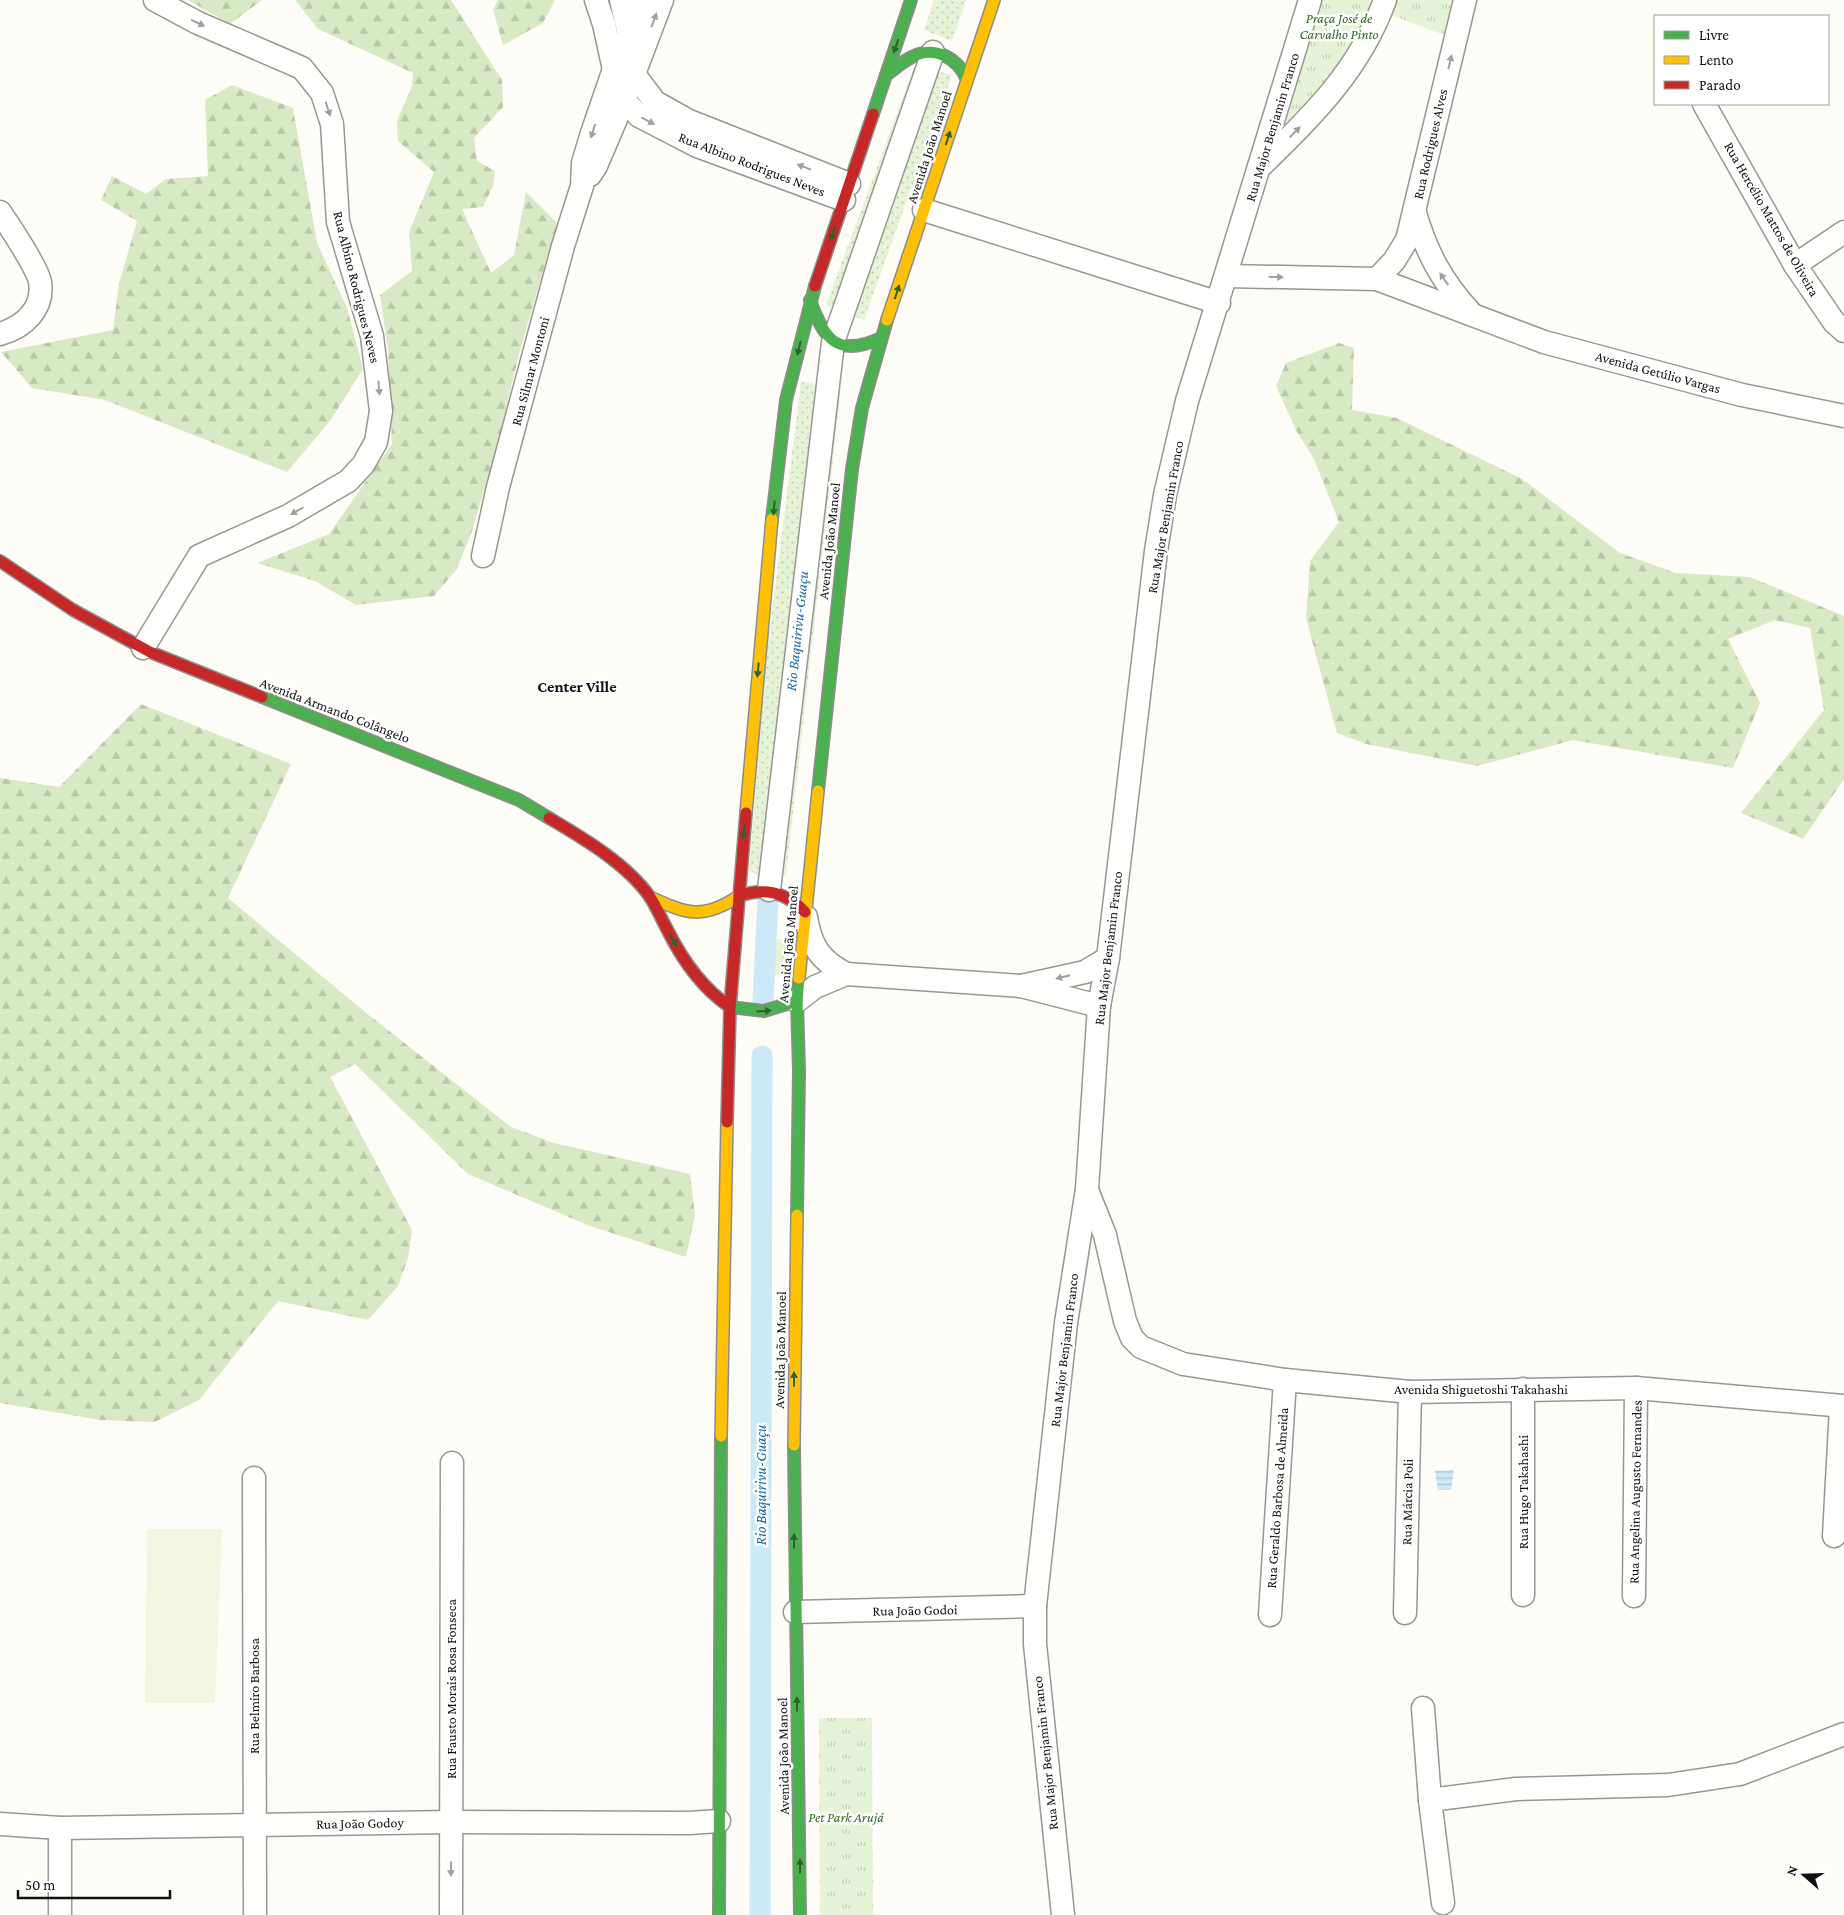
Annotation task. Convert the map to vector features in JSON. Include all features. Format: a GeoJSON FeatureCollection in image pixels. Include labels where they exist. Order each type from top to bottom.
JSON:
{"type":"FeatureCollection","features":[{"type":"Feature","properties":{"kind":"main road"},"geometry":{"type":"LineString","coordinates":[[719,1915],[723,1281],[730,1007],[778,461],[786,400],[810,300],[911,0]]}},
{"type":"Feature","properties":{"kind":"main road","name":"Avenida João Manoel"},"geometry":{"type":"LineString","coordinates":[[800,1915],[800,1818],[795,1612],[794,1380],[799,1071],[797,1001],[805,912],[852,469],[862,408],[881,338],[994,0]]}},
{"type":"Feature","properties":{"kind":"main road"},"geometry":{"type":"LineString","coordinates":[[886,75],[913,56],[933,52],[952,58],[965,72],[967,80]]}},
{"type":"Feature","properties":{"kind":"main road"},"geometry":{"type":"LineString","coordinates":[[810,300],[818,324],[833,342],[842,346],[862,347],[881,338]]}},
{"type":"Feature","properties":{"kind":"main road","name":"Avenida Armando Colângelo"},"geometry":{"type":"LineString","coordinates":[[0,561],[33,586],[95,624],[143,648],[519,800],[589,841],[621,867],[650,897]]}},
{"type":"Feature","properties":{"kind":"main road"},"geometry":{"type":"LineString","coordinates":[[650,897],[679,911],[703,915],[726,906],[739,896],[758,890],[769,890],[788,896],[805,912]]}},
{"type":"Feature","properties":{"kind":"main road"},"geometry":{"type":"LineString","coordinates":[[650,897],[668,934],[696,976],[711,994],[730,1007],[757,1012],[779,1009],[797,1001]]}},
{"type":"Feature","properties":{"kind":"street","name":"Rua Albino Rodrigues Neves"},"geometry":{"type":"LineString","coordinates":[[143,648],[199,556],[288,516],[348,481],[364,465],[376,442],[381,411],[372,336],[338,222],[332,124],[322,93],[302,68],[198,23],[155,0]]}},
{"type":"Feature","properties":{"kind":"street","name":"Rua Albino Rodrigues Neves"},"geometry":{"type":"LineString","coordinates":[[596,0],[624,71],[655,102],[689,121],[847,192]]}},
{"type":"Feature","properties":{"kind":"street","name":"Rua Albino Rodrigues Neves"},"geometry":{"type":"LineString","coordinates":[[621,0],[629,34],[624,71]]}},
{"type":"Feature","properties":{"kind":"street"},"geometry":{"type":"LineString","coordinates":[[629,34],[644,0]]}},
{"type":"Feature","properties":{"kind":"street"},"geometry":{"type":"LineString","coordinates":[[624,71],[662,0]]}},
{"type":"Feature","properties":{"kind":"street","name":"Rua Major Benjamin Franco"},"geometry":{"type":"LineString","coordinates":[[1063,1915],[1036,1654],[1035,1606],[1066,1323],[1087,1189],[1099,1006],[1108,958],[1156,551],[1165,495],[1188,401],[1261,167],[1310,0]]}},
{"type":"Feature","properties":{"kind":"street"},"geometry":{"type":"LineString","coordinates":[[1261,167],[1322,106],[1341,81],[1364,45],[1385,0]]}},
{"type":"Feature","properties":{"kind":"street","name":"Rua Rodrigues Alves"},"geometry":{"type":"LineString","coordinates":[[1377,279],[1394,261],[1407,240],[1465,0]]}},
{"type":"Feature","properties":{"kind":"street"},"geometry":{"type":"LineString","coordinates":[[769,890],[833,342],[933,52]]}},
{"type":"Feature","properties":{"kind":"street","name":"Rua Silmar Montoni"},"geometry":{"type":"LineString","coordinates":[[582,186],[596,166],[624,100],[624,71]]}},
{"type":"Feature","properties":{"kind":"street","name":"Rua Silmar Montoni"},"geometry":{"type":"LineString","coordinates":[[482,556],[498,487],[582,186],[584,163],[590,141],[624,71]]}},
{"type":"Feature","properties":{"kind":"street","name":"Rua Albino Rodrigues Neves"},"geometry":{"type":"LineString","coordinates":[[624,100],[639,116],[697,146],[847,192]]}},
{"type":"Feature","properties":{"kind":"street","name":"Rua Hercélio Mattos de Oliveira"},"geometry":{"type":"LineString","coordinates":[[1705,105],[1795,265],[1834,322],[1844,331]]}},
{"type":"Feature","properties":{"kind":"street"},"geometry":{"type":"LineString","coordinates":[[924,210],[1219,303]]}},
{"type":"Feature","properties":{"kind":"street"},"geometry":{"type":"LineString","coordinates":[[0,212],[40,280],[40,296],[29,319],[16,330],[0,334]]}},
{"type":"Feature","properties":{"kind":"street","name":"Avenida Getúlio Vargas"},"geometry":{"type":"LineString","coordinates":[[1414,212],[1424,245],[1436,268],[1455,295],[1474,317]]}},
{"type":"Feature","properties":{"kind":"street"},"geometry":{"type":"LineString","coordinates":[[1795,265],[1844,232]]}},
{"type":"Feature","properties":{"kind":"street","name":"Avenida Getúlio Vargas"},"geometry":{"type":"LineString","coordinates":[[1227,276],[1377,279],[1425,295],[1474,317],[1544,342],[1742,395],[1844,416]]}},
{"type":"Feature","properties":{"kind":"street"},"geometry":{"type":"LineString","coordinates":[[805,912],[808,928],[818,952],[826,962],[846,974]]}},
{"type":"Feature","properties":{"kind":"street"},"geometry":{"type":"LineString","coordinates":[[1021,986],[1085,972],[1108,958]]}},
{"type":"Feature","properties":{"kind":"street"},"geometry":{"type":"LineString","coordinates":[[797,1001],[815,987],[846,974],[1021,986],[1099,1006]]}},
{"type":"Feature","properties":{"kind":"street","name":"Avenida Shiguetoshi Takahashi"},"geometry":{"type":"LineString","coordinates":[[1087,1189],[1105,1235],[1125,1321],[1132,1338],[1141,1347],[1183,1364],[1285,1380],[1410,1392],[1636,1388],[1843,1406]]}},
{"type":"Feature","properties":{"kind":"street","name":"Rua Geraldo Barbosa de Almeida"},"geometry":{"type":"LineString","coordinates":[[1270,1615],[1285,1380]]}},
{"type":"Feature","properties":{"kind":"street","name":"Rua Angelina Augusto Fernandes"},"geometry":{"type":"LineString","coordinates":[[1634,1596],[1636,1388]]}},
{"type":"Feature","properties":{"kind":"street","name":"Rua Hugo Takahashi"},"geometry":{"type":"LineString","coordinates":[[1523,1389],[1524,1595]]}},
{"type":"Feature","properties":{"kind":"street","name":"Rua Márcia Poli"},"geometry":{"type":"LineString","coordinates":[[1405,1613],[1410,1392]]}},
{"type":"Feature","properties":{"kind":"street"},"geometry":{"type":"LineString","coordinates":[[1834,1536],[1843,1406]]}},
{"type":"Feature","properties":{"kind":"street","name":"Rua Fausto Morais Rosa Fonseca"},"geometry":{"type":"LineString","coordinates":[[451,1915],[452,1463]]}},
{"type":"Feature","properties":{"kind":"street","name":"Rua Belmiro Barbosa"},"geometry":{"type":"LineString","coordinates":[[254,1478],[255,1915]]}},
{"type":"Feature","properties":{"kind":"street","name":"Rua João Godoi"},"geometry":{"type":"LineString","coordinates":[[795,1612],[1035,1606]]}},
{"type":"Feature","properties":{"kind":"street"},"geometry":{"type":"LineString","coordinates":[[1424,1708],[1430,1800],[1443,1903]]}},
{"type":"Feature","properties":{"kind":"street"},"geometry":{"type":"LineString","coordinates":[[1430,1800],[1516,1789],[1668,1785],[1731,1776],[1844,1734]]}},
{"type":"Feature","properties":{"kind":"street","name":"Rua João Godoy"},"geometry":{"type":"LineString","coordinates":[[0,1824],[60,1828],[451,1822],[689,1823],[719,1821]]}},
{"type":"Feature","properties":{"kind":"street"},"geometry":{"type":"LineString","coordinates":[[60,1828],[60,1915]]}},
{"type":"Feature","properties":{"kind":"green space"},"geometry":{"type":"Polygon","coordinates":[[[188,0],[262,0],[230,24],[188,0]]]}},
{"type":"Feature","properties":{"kind":"green space"},"geometry":{"type":"Polygon","coordinates":[[[295,0],[451,0],[502,80],[503,107],[474,138],[477,161],[495,171],[493,186],[483,207],[462,209],[491,273],[514,255],[526,192],[557,223],[519,354],[498,443],[472,531],[457,569],[434,596],[356,605],[315,581],[257,563],[329,534],[392,444],[388,350],[380,295],[412,271],[409,232],[434,172],[398,141],[397,121],[412,86],[413,73],[318,29],[295,0]]]}},
{"type":"Feature","properties":{"kind":"green space"},"geometry":{"type":"Polygon","coordinates":[[[498,0],[555,0],[543,23],[503,45],[493,10],[498,0]]]}},
{"type":"Feature","properties":{"kind":"green space"},"geometry":{"type":"Polygon","coordinates":[[[934,0],[966,0],[952,41],[924,30],[934,0]]]}},
{"type":"Feature","properties":{"kind":"green space","name":"Praça José de Carvalho Pinto"},"geometry":{"type":"Polygon","coordinates":[[[1320,0],[1379,0],[1356,50],[1279,137],[1320,0]]]}},
{"type":"Feature","properties":{"kind":"green space"},"geometry":{"type":"Polygon","coordinates":[[[1393,0],[1456,0],[1447,36],[1388,14],[1393,0]]]}},
{"type":"Feature","properties":{"kind":"green space"},"geometry":{"type":"Polygon","coordinates":[[[915,65],[952,75],[864,320],[826,305],[915,65]]]}},
{"type":"Feature","properties":{"kind":"green space"},"geometry":{"type":"Polygon","coordinates":[[[232,85],[293,108],[317,243],[347,308],[363,369],[330,421],[287,472],[105,400],[32,388],[1,352],[113,330],[119,284],[137,221],[101,200],[112,176],[146,194],[166,179],[208,176],[205,100],[232,85]]]}},
{"type":"Feature","properties":{"kind":"green space"},"geometry":{"type":"Polygon","coordinates":[[[1339,343],[1354,348],[1352,410],[1397,418],[1522,479],[1620,553],[1676,573],[1750,577],[1844,616],[1844,779],[1803,839],[1741,813],[1824,710],[1810,628],[1775,620],[1728,639],[1760,703],[1733,768],[1573,740],[1477,766],[1366,744],[1337,733],[1306,618],[1310,561],[1339,522],[1314,459],[1297,432],[1276,386],[1286,363],[1339,343]]]}},
{"type":"Feature","properties":{"kind":"green space"},"geometry":{"type":"Polygon","coordinates":[[[801,382],[841,388],[786,875],[765,880],[749,870],[766,660],[801,382]]]}},
{"type":"Feature","properties":{"kind":"green space"},"geometry":{"type":"Polygon","coordinates":[[[141,704],[291,764],[228,898],[365,1012],[511,1127],[554,1143],[690,1174],[695,1215],[686,1257],[590,1226],[468,1174],[355,1064],[330,1077],[412,1230],[408,1258],[398,1286],[368,1320],[278,1301],[199,1400],[155,1422],[101,1420],[0,1403],[0,778],[59,787],[141,704]]]}},
{"type":"Feature","properties":{"kind":"green space"},"geometry":{"type":"Polygon","coordinates":[[[763,938],[788,940],[786,972],[772,977],[759,970],[763,938]]]}},
{"type":"Feature","properties":{"kind":"green space"},"geometry":{"type":"Polygon","coordinates":[[[147,1529],[222,1529],[215,1703],[145,1703],[147,1529]]]}},
{"type":"Feature","properties":{"kind":"green space","name":"Pet Park Arujá"},"geometry":{"type":"Polygon","coordinates":[[[819,1718],[872,1718],[873,1915],[820,1915],[819,1718]]]}},
{"type":"Feature","properties":{"kind":"water"},"geometry":{"type":"Polygon","coordinates":[[[1454,1470],[1451,1490],[1438,1490],[1435,1471],[1454,1470]]]}},
{"type":"Feature","properties":{"kind":"waterway","name":"Rio Baquirivu-Guaçu"},"geometry":{"type":"LineString","coordinates":[[763,1000],[768,901]]}},
{"type":"Feature","properties":{"kind":"waterway","name":"Rio Baquirivu-Guaçu"},"geometry":{"type":"LineString","coordinates":[[760,1915],[762,1056]]}},
{"type":"Feature","properties":{"kind":"traffic: fast"},"geometry":{"type":"LineString","coordinates":[[873,114],[911,0]]}},
{"type":"Feature","properties":{"kind":"traffic: fast"},"geometry":{"type":"LineString","coordinates":[[886,75],[909,59],[929,52],[937,53],[952,60],[958,65],[967,80]]}},
{"type":"Feature","properties":{"kind":"traffic: fast"},"geometry":{"type":"LineString","coordinates":[[772,519],[786,400],[815,286]]}},
{"type":"Feature","properties":{"kind":"traffic: fast"},"geometry":{"type":"LineString","coordinates":[[810,300],[821,326],[835,342],[854,346],[881,338]]}},
{"type":"Feature","properties":{"kind":"traffic: fast"},"geometry":{"type":"LineString","coordinates":[[818,791],[852,469],[862,408],[887,320]]}},
{"type":"Feature","properties":{"kind":"traffic: fast"},"geometry":{"type":"LineString","coordinates":[[262,697],[519,800],[549,818]]}},
{"type":"Feature","properties":{"kind":"traffic: fast"},"geometry":{"type":"LineString","coordinates":[[797,1215],[799,1071],[797,1001],[799,978]]}},
{"type":"Feature","properties":{"kind":"traffic: fast"},"geometry":{"type":"LineString","coordinates":[[730,1007],[764,1011],[797,1001]]}},
{"type":"Feature","properties":{"kind":"traffic: fast"},"geometry":{"type":"LineString","coordinates":[[719,1915],[721,1436]]}},
{"type":"Feature","properties":{"kind":"traffic: fast"},"geometry":{"type":"LineString","coordinates":[[794,1445],[800,1915]]}},
{"type":"Feature","properties":{"kind":"traffic: slow"},"geometry":{"type":"LineString","coordinates":[[887,320],[994,0]]}},
{"type":"Feature","properties":{"kind":"traffic: slow"},"geometry":{"type":"LineString","coordinates":[[746,813],[772,519]]}},
{"type":"Feature","properties":{"kind":"traffic: slow"},"geometry":{"type":"LineString","coordinates":[[799,978],[818,791]]}},
{"type":"Feature","properties":{"kind":"traffic: slow"},"geometry":{"type":"LineString","coordinates":[[650,897],[674,907],[695,912],[715,909],[739,896]]}},
{"type":"Feature","properties":{"kind":"traffic: slow"},"geometry":{"type":"LineString","coordinates":[[721,1436],[727,1122]]}},
{"type":"Feature","properties":{"kind":"traffic: slow"},"geometry":{"type":"LineString","coordinates":[[794,1445],[797,1215]]}},
{"type":"Feature","properties":{"kind":"traffic: jam"},"geometry":{"type":"LineString","coordinates":[[815,286],[873,114]]}},
{"type":"Feature","properties":{"kind":"traffic: jam"},"geometry":{"type":"LineString","coordinates":[[0,561],[73,610],[150,652],[262,697]]}},
{"type":"Feature","properties":{"kind":"traffic: jam"},"geometry":{"type":"LineString","coordinates":[[727,1122],[730,1007],[746,813]]}},
{"type":"Feature","properties":{"kind":"traffic: jam"},"geometry":{"type":"LineString","coordinates":[[549,818],[604,853],[640,885],[653,901],[674,942],[694,973],[702,983],[730,1007]]}},
{"type":"Feature","properties":{"kind":"traffic: jam"},"geometry":{"type":"LineString","coordinates":[[739,896],[758,892],[775,893],[798,905],[805,912]]}},
{"type":"Feature","properties":{"kind":"district","name":"Center Ville"},"geometry":{"type":"Point","coordinates":[577,686]}}]}
